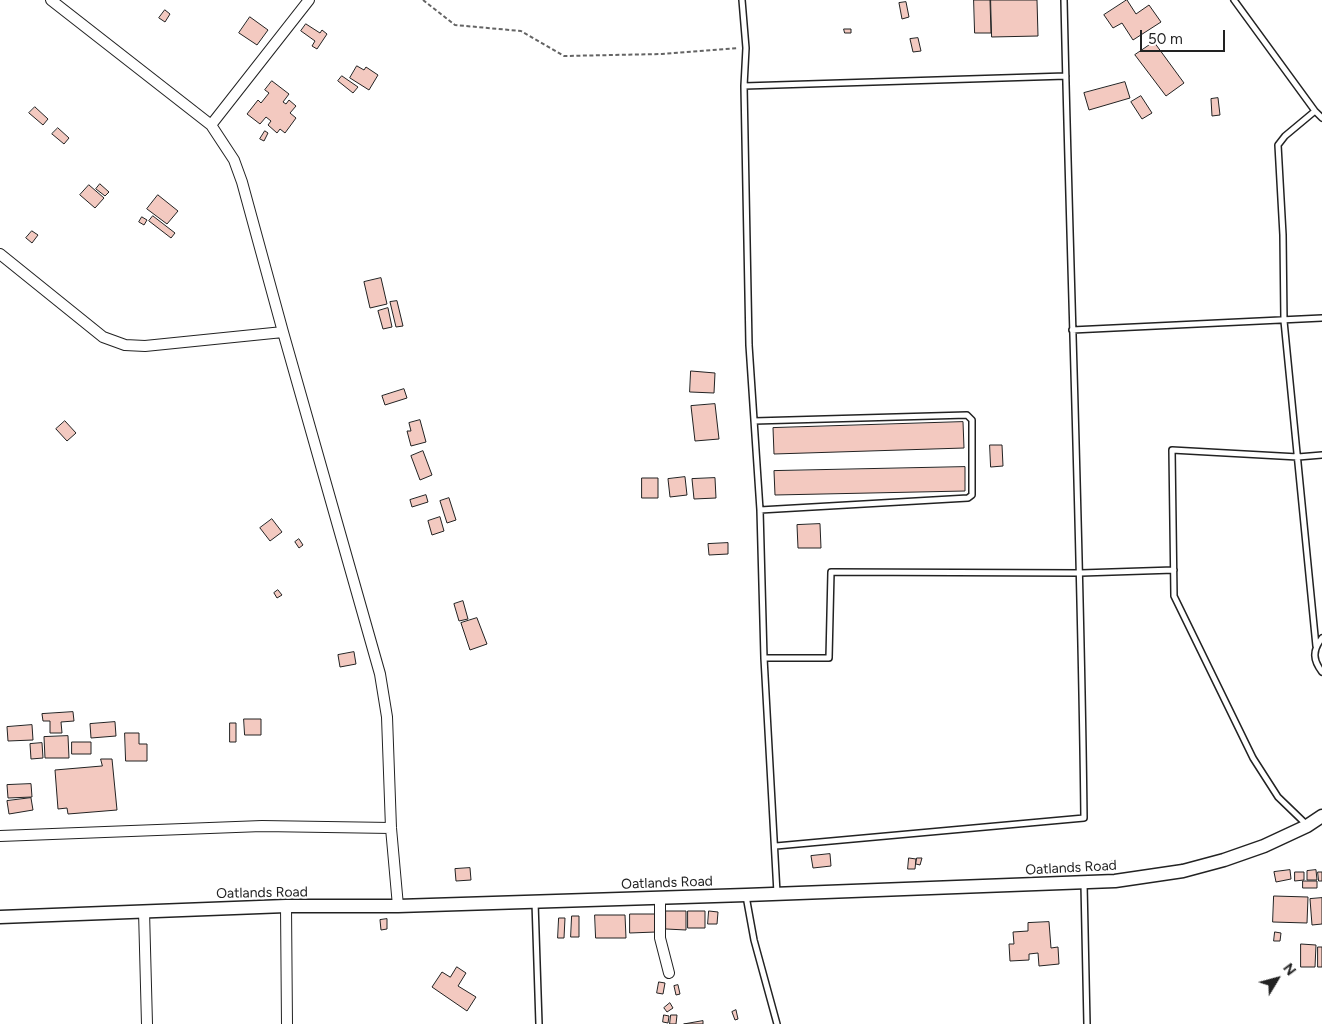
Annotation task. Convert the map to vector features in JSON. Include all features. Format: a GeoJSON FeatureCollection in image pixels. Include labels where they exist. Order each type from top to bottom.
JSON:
{"type":"FeatureCollection","features":[{"type":"Feature","properties":{"kind":"street"},"geometry":{"type":"LineString","coordinates":[[51,0],[211,125],[234,160],[242,182],[282,332],[380,674],[387,717],[391,828],[398,906]]}},
{"type":"Feature","properties":{"kind":"street"},"geometry":{"type":"LineString","coordinates":[[211,125],[309,0]]}},
{"type":"Feature","properties":{"kind":"street"},"geometry":{"type":"LineString","coordinates":[[0,254],[103,337],[125,345],[145,346],[282,332]]}},
{"type":"Feature","properties":{"kind":"street","name":"Oatlands Road"},"geometry":{"type":"LineString","coordinates":[[0,916],[286,906],[398,906],[1084,884],[1183,872],[1264,846],[1307,826],[1322,816]]}},
{"type":"Feature","properties":{"kind":"street"},"geometry":{"type":"LineString","coordinates":[[0,836],[262,826],[391,828]]}},
{"type":"Feature","properties":{"kind":"street"},"geometry":{"type":"LineString","coordinates":[[660,898],[660,938],[669,974]]}},
{"type":"Feature","properties":{"kind":"street"},"geometry":{"type":"LineString","coordinates":[[286,906],[287,1024]]}},
{"type":"Feature","properties":{"kind":"street"},"geometry":{"type":"LineString","coordinates":[[144,911],[147,1024]]}},
{"type":"Feature","properties":{"kind":"lane"},"geometry":{"type":"LineString","coordinates":[[742,0],[746,48],[744,86],[749,345],[760,510],[764,658],[776,846],[777,894]]}},
{"type":"Feature","properties":{"kind":"lane"},"geometry":{"type":"LineString","coordinates":[[776,846],[1084,818],[1081,573],[1072,330],[1064,0]]}},
{"type":"Feature","properties":{"kind":"lane"},"geometry":{"type":"LineString","coordinates":[[1234,0],[1322,118]]}},
{"type":"Feature","properties":{"kind":"lane"},"geometry":{"type":"LineString","coordinates":[[744,86],[1066,76]]}},
{"type":"Feature","properties":{"kind":"lane"},"geometry":{"type":"LineString","coordinates":[[1315,111],[1285,136],[1278,145],[1283,235],[1284,321],[1316,646],[1315,662],[1322,672]]}},
{"type":"Feature","properties":{"kind":"lane"},"geometry":{"type":"LineString","coordinates":[[1072,330],[1322,318]]}},
{"type":"Feature","properties":{"kind":"lane"},"geometry":{"type":"LineString","coordinates":[[754,421],[967,415],[972,420],[972,495],[968,498],[760,510]]}},
{"type":"Feature","properties":{"kind":"lane"},"geometry":{"type":"LineString","coordinates":[[1307,826],[1278,797],[1253,758],[1174,596],[1172,450],[1298,457],[1322,455]]}},
{"type":"Feature","properties":{"kind":"lane"},"geometry":{"type":"LineString","coordinates":[[764,658],[829,658],[830,572],[1081,573],[1174,570]]}},
{"type":"Feature","properties":{"kind":"lane"},"geometry":{"type":"LineString","coordinates":[[1316,646],[1322,638]]}},
{"type":"Feature","properties":{"kind":"lane"},"geometry":{"type":"LineString","coordinates":[[1084,884],[1087,1024]]}},
{"type":"Feature","properties":{"kind":"lane"},"geometry":{"type":"LineString","coordinates":[[746,895],[754,940],[777,1024]]}},
{"type":"Feature","properties":{"kind":"lane"},"geometry":{"type":"LineString","coordinates":[[535,901],[539,1024]]}},
{"type":"Feature","properties":{"kind":"path"},"geometry":{"type":"LineString","coordinates":[[422,0],[455,25],[521,31],[564,56],[662,54],[746,48]]}},
{"type":"Feature","properties":{"kind":"building"},"geometry":{"type":"Polygon","coordinates":[[[974,0],[990,0],[991,33],[975,33],[974,0]]]}},
{"type":"Feature","properties":{"kind":"building"},"geometry":{"type":"Polygon","coordinates":[[[991,0],[1037,0],[1038,36],[992,37],[991,0]]]}},
{"type":"Feature","properties":{"kind":"building"},"geometry":{"type":"Polygon","coordinates":[[[1127,0],[1136,14],[1149,5],[1161,22],[1133,40],[1122,23],[1113,28],[1104,15],[1127,0]]]}},
{"type":"Feature","properties":{"kind":"building"},"geometry":{"type":"Polygon","coordinates":[[[906,2],[909,17],[902,19],[899,3],[906,2]]]}},
{"type":"Feature","properties":{"kind":"building"},"geometry":{"type":"Polygon","coordinates":[[[165,10],[170,14],[165,22],[159,18],[165,10]]]}},
{"type":"Feature","properties":{"kind":"building"},"geometry":{"type":"Polygon","coordinates":[[[250,17],[268,30],[257,45],[239,33],[250,17]]]}},
{"type":"Feature","properties":{"kind":"building"},"geometry":{"type":"Polygon","coordinates":[[[306,24],[320,33],[322,30],[327,34],[317,49],[312,46],[315,41],[301,31],[306,24]]]}},
{"type":"Feature","properties":{"kind":"building"},"geometry":{"type":"Polygon","coordinates":[[[844,29],[851,29],[851,33],[845,33],[844,29]]]}},
{"type":"Feature","properties":{"kind":"building"},"geometry":{"type":"Polygon","coordinates":[[[918,38],[921,51],[913,52],[910,39],[918,38]]]}},
{"type":"Feature","properties":{"kind":"building"},"geometry":{"type":"Polygon","coordinates":[[[1154,42],[1184,83],[1166,96],[1135,55],[1154,42]]]}},
{"type":"Feature","properties":{"kind":"building"},"geometry":{"type":"Polygon","coordinates":[[[357,66],[364,70],[366,67],[378,75],[369,90],[350,78],[357,66]]]}},
{"type":"Feature","properties":{"kind":"building"},"geometry":{"type":"Polygon","coordinates":[[[342,76],[358,87],[353,93],[338,81],[342,76]]]}},
{"type":"Feature","properties":{"kind":"building"},"geometry":{"type":"Polygon","coordinates":[[[272,81],[289,94],[283,102],[286,104],[289,100],[296,106],[290,113],[296,118],[285,133],[280,129],[277,133],[268,125],[271,121],[266,117],[260,124],[247,114],[258,100],[261,103],[269,93],[265,90],[272,81]]]}},
{"type":"Feature","properties":{"kind":"building"},"geometry":{"type":"Polygon","coordinates":[[[1125,82],[1130,98],[1089,110],[1084,93],[1125,82]]]}},
{"type":"Feature","properties":{"kind":"building"},"geometry":{"type":"Polygon","coordinates":[[[1141,96],[1152,113],[1142,119],[1131,102],[1141,96]]]}},
{"type":"Feature","properties":{"kind":"building"},"geometry":{"type":"Polygon","coordinates":[[[1218,98],[1220,115],[1212,116],[1211,99],[1218,98]]]}},
{"type":"Feature","properties":{"kind":"building"},"geometry":{"type":"Polygon","coordinates":[[[35,107],[48,119],[43,125],[29,113],[35,107]]]}},
{"type":"Feature","properties":{"kind":"building"},"geometry":{"type":"Polygon","coordinates":[[[58,128],[69,138],[64,144],[52,134],[58,128]]]}},
{"type":"Feature","properties":{"kind":"building"},"geometry":{"type":"Polygon","coordinates":[[[265,131],[268,133],[264,141],[260,139],[265,131]]]}},
{"type":"Feature","properties":{"kind":"building"},"geometry":{"type":"Polygon","coordinates":[[[100,184],[109,192],[105,196],[96,189],[100,184]]]}},
{"type":"Feature","properties":{"kind":"building"},"geometry":{"type":"Polygon","coordinates":[[[89,185],[104,198],[95,208],[80,195],[89,185]]]}},
{"type":"Feature","properties":{"kind":"building"},"geometry":{"type":"Polygon","coordinates":[[[158,195],[178,211],[167,224],[147,209],[158,195]]]}},
{"type":"Feature","properties":{"kind":"building"},"geometry":{"type":"Polygon","coordinates":[[[153,216],[175,233],[171,238],[149,221],[153,216]]]}},
{"type":"Feature","properties":{"kind":"building"},"geometry":{"type":"Polygon","coordinates":[[[142,217],[147,220],[144,225],[139,222],[142,217]]]}},
{"type":"Feature","properties":{"kind":"building"},"geometry":{"type":"Polygon","coordinates":[[[32,231],[38,235],[32,243],[26,238],[32,231]]]}},
{"type":"Feature","properties":{"kind":"building"},"geometry":{"type":"Polygon","coordinates":[[[381,278],[387,304],[370,308],[364,282],[381,278]]]}},
{"type":"Feature","properties":{"kind":"building"},"geometry":{"type":"Polygon","coordinates":[[[397,301],[403,326],[396,327],[390,302],[397,301]]]}},
{"type":"Feature","properties":{"kind":"building"},"geometry":{"type":"Polygon","coordinates":[[[388,308],[392,327],[383,329],[378,311],[388,308]]]}},
{"type":"Feature","properties":{"kind":"building"},"geometry":{"type":"Polygon","coordinates":[[[691,371],[715,373],[714,393],[690,392],[691,371]]]}},
{"type":"Feature","properties":{"kind":"building"},"geometry":{"type":"Polygon","coordinates":[[[404,389],[407,398],[385,405],[382,396],[404,389]]]}},
{"type":"Feature","properties":{"kind":"building"},"geometry":{"type":"Polygon","coordinates":[[[715,404],[719,439],[695,441],[691,406],[715,404]]]}},
{"type":"Feature","properties":{"kind":"building"},"geometry":{"type":"Polygon","coordinates":[[[420,420],[426,442],[411,446],[407,431],[411,431],[409,423],[420,420]]]}},
{"type":"Feature","properties":{"kind":"building"},"geometry":{"type":"Polygon","coordinates":[[[65,421],[76,433],[67,441],[56,429],[65,421]]]}},
{"type":"Feature","properties":{"kind":"building"},"geometry":{"type":"Polygon","coordinates":[[[963,422],[964,448],[774,454],[773,428],[963,422]]]}},
{"type":"Feature","properties":{"kind":"building"},"geometry":{"type":"Polygon","coordinates":[[[990,445],[1002,445],[1003,466],[991,467],[990,445]]]}},
{"type":"Feature","properties":{"kind":"building"},"geometry":{"type":"Polygon","coordinates":[[[423,451],[432,475],[420,480],[411,456],[423,451]]]}},
{"type":"Feature","properties":{"kind":"building"},"geometry":{"type":"Polygon","coordinates":[[[965,467],[965,491],[775,495],[774,471],[965,467]]]}},
{"type":"Feature","properties":{"kind":"building"},"geometry":{"type":"Polygon","coordinates":[[[685,477],[687,495],[670,497],[668,479],[685,477]]]}},
{"type":"Feature","properties":{"kind":"building"},"geometry":{"type":"Polygon","coordinates":[[[642,478],[658,478],[658,498],[642,498],[642,478]]]}},
{"type":"Feature","properties":{"kind":"building"},"geometry":{"type":"Polygon","coordinates":[[[715,478],[716,498],[694,499],[692,479],[715,478]]]}},
{"type":"Feature","properties":{"kind":"building"},"geometry":{"type":"Polygon","coordinates":[[[426,495],[428,502],[412,507],[410,500],[426,495]]]}},
{"type":"Feature","properties":{"kind":"building"},"geometry":{"type":"Polygon","coordinates":[[[449,498],[456,520],[447,523],[440,501],[449,498]]]}},
{"type":"Feature","properties":{"kind":"building"},"geometry":{"type":"Polygon","coordinates":[[[440,517],[444,531],[432,535],[428,521],[440,517]]]}},
{"type":"Feature","properties":{"kind":"building"},"geometry":{"type":"Polygon","coordinates":[[[272,519],[282,532],[270,541],[260,528],[272,519]]]}},
{"type":"Feature","properties":{"kind":"building"},"geometry":{"type":"Polygon","coordinates":[[[820,524],[821,548],[798,548],[797,525],[820,524]]]}},
{"type":"Feature","properties":{"kind":"building"},"geometry":{"type":"Polygon","coordinates":[[[299,539],[303,545],[299,548],[295,542],[299,539]]]}},
{"type":"Feature","properties":{"kind":"building"},"geometry":{"type":"Polygon","coordinates":[[[728,543],[728,554],[709,555],[708,544],[728,543]]]}},
{"type":"Feature","properties":{"kind":"building"},"geometry":{"type":"Polygon","coordinates":[[[278,590],[282,595],[277,598],[274,593],[278,590]]]}},
{"type":"Feature","properties":{"kind":"building"},"geometry":{"type":"Polygon","coordinates":[[[463,601],[468,619],[459,621],[454,604],[463,601]]]}},
{"type":"Feature","properties":{"kind":"building"},"geometry":{"type":"Polygon","coordinates":[[[477,618],[487,644],[470,650],[461,623],[477,618]]]}},
{"type":"Feature","properties":{"kind":"building"},"geometry":{"type":"Polygon","coordinates":[[[354,652],[356,664],[340,667],[338,655],[354,652]]]}},
{"type":"Feature","properties":{"kind":"building"},"geometry":{"type":"Polygon","coordinates":[[[73,712],[74,721],[61,722],[62,733],[50,733],[50,721],[43,721],[42,714],[73,712]]]}},
{"type":"Feature","properties":{"kind":"building"},"geometry":{"type":"Polygon","coordinates":[[[244,719],[261,719],[261,735],[245,735],[244,719]]]}},
{"type":"Feature","properties":{"kind":"building"},"geometry":{"type":"Polygon","coordinates":[[[115,722],[116,736],[91,738],[90,724],[115,722]]]}},
{"type":"Feature","properties":{"kind":"building"},"geometry":{"type":"Polygon","coordinates":[[[230,723],[236,723],[236,742],[230,742],[230,723]]]}},
{"type":"Feature","properties":{"kind":"building"},"geometry":{"type":"Polygon","coordinates":[[[32,725],[33,740],[8,741],[7,727],[32,725]]]}},
{"type":"Feature","properties":{"kind":"building"},"geometry":{"type":"Polygon","coordinates":[[[125,733],[139,733],[139,744],[147,744],[147,761],[126,761],[125,733]]]}},
{"type":"Feature","properties":{"kind":"building"},"geometry":{"type":"Polygon","coordinates":[[[68,736],[69,758],[45,758],[44,737],[68,736]]]}},
{"type":"Feature","properties":{"kind":"building"},"geometry":{"type":"Polygon","coordinates":[[[72,742],[91,742],[91,754],[72,754],[72,742]]]}},
{"type":"Feature","properties":{"kind":"building"},"geometry":{"type":"Polygon","coordinates":[[[42,743],[43,758],[31,759],[30,744],[42,743]]]}},
{"type":"Feature","properties":{"kind":"building"},"geometry":{"type":"Polygon","coordinates":[[[101,759],[112,759],[117,810],[68,814],[67,808],[58,809],[55,770],[102,766],[101,759]]]}},
{"type":"Feature","properties":{"kind":"building"},"geometry":{"type":"Polygon","coordinates":[[[31,784],[32,797],[8,798],[7,785],[31,784]]]}},
{"type":"Feature","properties":{"kind":"building"},"geometry":{"type":"Polygon","coordinates":[[[31,798],[33,810],[9,814],[7,801],[31,798]]]}},
{"type":"Feature","properties":{"kind":"building"},"geometry":{"type":"Polygon","coordinates":[[[830,854],[831,866],[813,868],[811,856],[830,854]]]}},
{"type":"Feature","properties":{"kind":"building"},"geometry":{"type":"Polygon","coordinates":[[[909,858],[916,859],[915,869],[908,869],[909,858]]]}},
{"type":"Feature","properties":{"kind":"building"},"geometry":{"type":"Polygon","coordinates":[[[917,858],[922,858],[920,865],[916,864],[917,858]]]}},
{"type":"Feature","properties":{"kind":"building"},"geometry":{"type":"Polygon","coordinates":[[[1114,861],[1115,869],[1111,870],[1110,862],[1114,861]]]}},
{"type":"Feature","properties":{"kind":"building"},"geometry":{"type":"Polygon","coordinates":[[[470,868],[471,880],[456,881],[455,869],[470,868]]]}},
{"type":"Feature","properties":{"kind":"building"},"geometry":{"type":"Polygon","coordinates":[[[1290,870],[1291,879],[1276,882],[1274,872],[1290,870]]]}},
{"type":"Feature","properties":{"kind":"building"},"geometry":{"type":"Polygon","coordinates":[[[1316,870],[1317,880],[1307,880],[1307,871],[1316,870]]]}},
{"type":"Feature","properties":{"kind":"building"},"geometry":{"type":"Polygon","coordinates":[[[1295,872],[1304,872],[1304,880],[1295,881],[1295,872]]]}},
{"type":"Feature","properties":{"kind":"building"},"geometry":{"type":"Polygon","coordinates":[[[1318,872],[1322,872],[1322,881],[1319,881],[1318,872]]]}},
{"type":"Feature","properties":{"kind":"building"},"geometry":{"type":"Polygon","coordinates":[[[1303,881],[1317,881],[1317,888],[1303,888],[1303,881]]]}},
{"type":"Feature","properties":{"kind":"building"},"geometry":{"type":"Polygon","coordinates":[[[1274,896],[1308,897],[1307,923],[1273,922],[1274,896]]]}},
{"type":"Feature","properties":{"kind":"building"},"geometry":{"type":"Polygon","coordinates":[[[1322,898],[1322,924],[1312,925],[1310,899],[1322,898]]]}},
{"type":"Feature","properties":{"kind":"building"},"geometry":{"type":"Polygon","coordinates":[[[666,911],[686,911],[686,930],[666,929],[666,911]]]}},
{"type":"Feature","properties":{"kind":"building"},"geometry":{"type":"Polygon","coordinates":[[[688,911],[705,911],[705,928],[688,928],[688,911]]]}},
{"type":"Feature","properties":{"kind":"building"},"geometry":{"type":"Polygon","coordinates":[[[709,911],[718,912],[717,924],[708,924],[709,911]]]}},
{"type":"Feature","properties":{"kind":"building"},"geometry":{"type":"Polygon","coordinates":[[[630,914],[655,914],[656,932],[630,933],[630,914]]]}},
{"type":"Feature","properties":{"kind":"building"},"geometry":{"type":"Polygon","coordinates":[[[595,915],[625,915],[626,938],[596,938],[595,915]]]}},
{"type":"Feature","properties":{"kind":"building"},"geometry":{"type":"Polygon","coordinates":[[[572,916],[579,916],[579,937],[571,937],[572,916]]]}},
{"type":"Feature","properties":{"kind":"building"},"geometry":{"type":"Polygon","coordinates":[[[559,918],[565,918],[564,938],[558,938],[559,918]]]}},
{"type":"Feature","properties":{"kind":"building"},"geometry":{"type":"Polygon","coordinates":[[[387,919],[387,929],[381,930],[380,920],[387,919]]]}},
{"type":"Feature","properties":{"kind":"building"},"geometry":{"type":"Polygon","coordinates":[[[1049,922],[1051,948],[1058,947],[1059,964],[1039,966],[1038,953],[1029,954],[1029,960],[1010,961],[1009,944],[1014,944],[1013,932],[1028,931],[1028,923],[1049,922]]]}},
{"type":"Feature","properties":{"kind":"building"},"geometry":{"type":"Polygon","coordinates":[[[1275,932],[1281,933],[1280,941],[1274,941],[1275,932]]]}},
{"type":"Feature","properties":{"kind":"building"},"geometry":{"type":"Polygon","coordinates":[[[1301,944],[1316,945],[1315,967],[1301,967],[1301,944]]]}},
{"type":"Feature","properties":{"kind":"building"},"geometry":{"type":"Polygon","coordinates":[[[1318,947],[1322,947],[1322,967],[1318,967],[1318,947]]]}},
{"type":"Feature","properties":{"kind":"building"},"geometry":{"type":"Polygon","coordinates":[[[457,967],[466,973],[458,986],[476,997],[467,1011],[432,987],[442,972],[450,977],[457,967]]]}},
{"type":"Feature","properties":{"kind":"building"},"geometry":{"type":"Polygon","coordinates":[[[659,982],[665,983],[663,994],[657,993],[659,982]]]}},
{"type":"Feature","properties":{"kind":"building"},"geometry":{"type":"Polygon","coordinates":[[[678,985],[680,994],[676,995],[674,986],[678,985]]]}},
{"type":"Feature","properties":{"kind":"building"},"geometry":{"type":"Polygon","coordinates":[[[670,1003],[673,1008],[667,1012],[664,1008],[670,1003]]]}},
{"type":"Feature","properties":{"kind":"building"},"geometry":{"type":"Polygon","coordinates":[[[736,1010],[738,1019],[735,1020],[732,1012],[736,1010]]]}},
{"type":"Feature","properties":{"kind":"building"},"geometry":{"type":"Polygon","coordinates":[[[664,1015],[669,1016],[668,1023],[663,1022],[664,1015]]]}},
{"type":"Feature","properties":{"kind":"building"},"geometry":{"type":"Polygon","coordinates":[[[671,1015],[677,1015],[676,1024],[670,1024],[671,1015]]]}},
{"type":"Feature","properties":{"kind":"building"},"geometry":{"type":"Polygon","coordinates":[[[703,1021],[703,1024],[684,1024],[703,1021]]]}}]}
